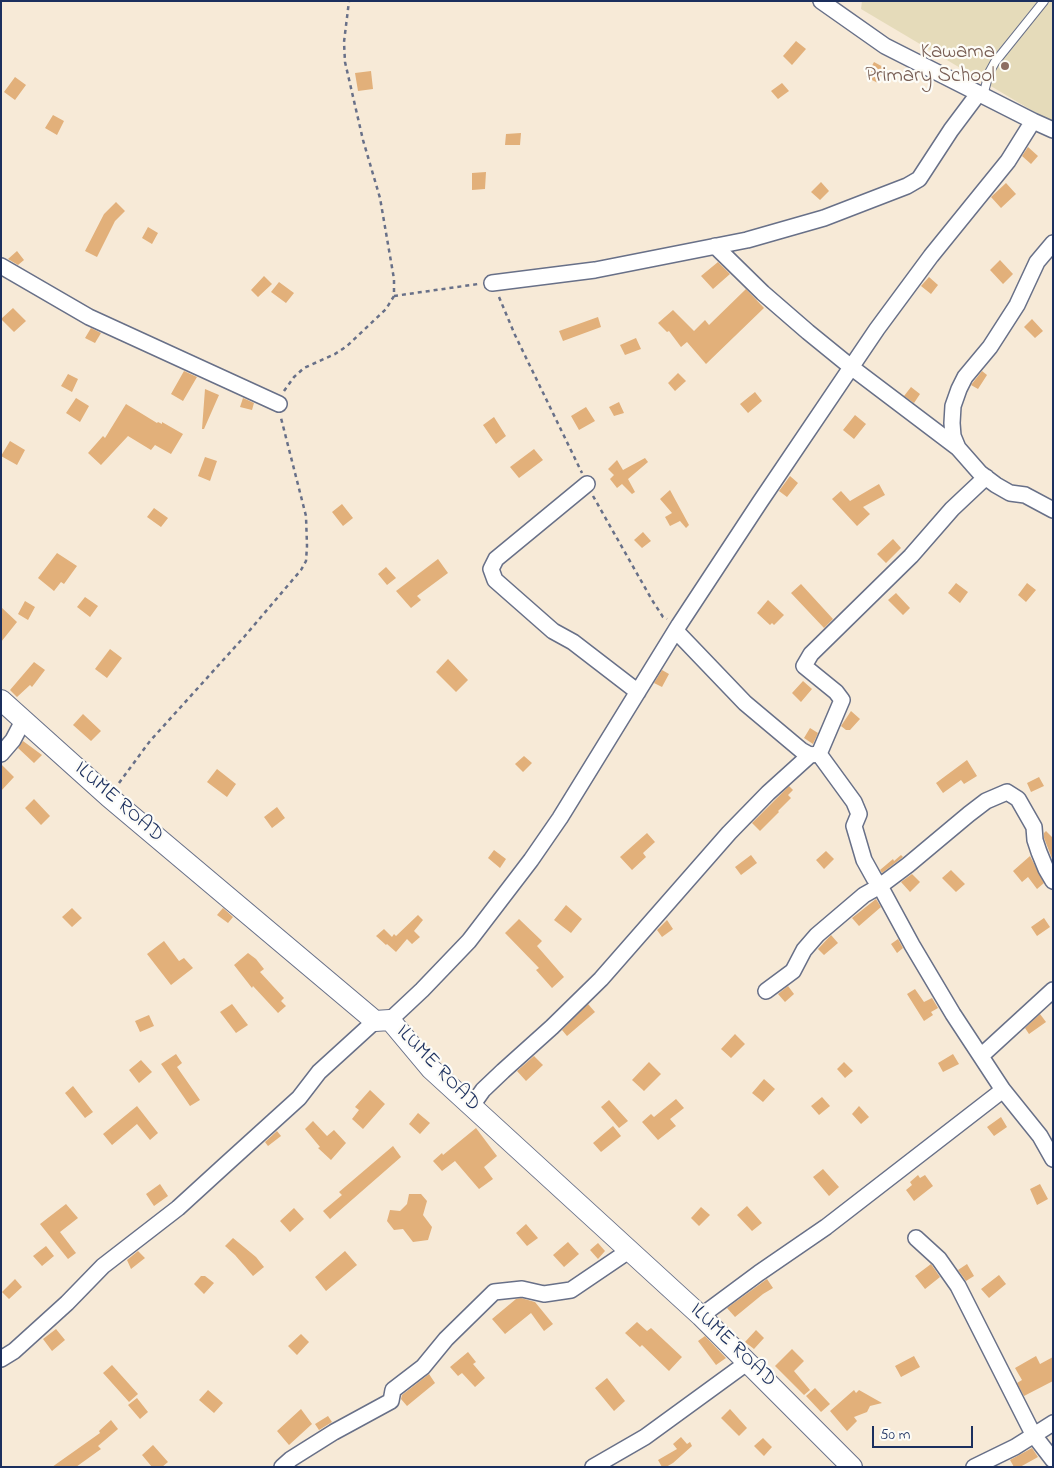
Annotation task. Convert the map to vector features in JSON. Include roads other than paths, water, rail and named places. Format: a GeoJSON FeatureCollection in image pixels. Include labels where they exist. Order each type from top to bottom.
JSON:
{"type":"FeatureCollection","features":[{"type":"Feature","properties":{"kind":"street"},"geometry":{"type":"LineString","coordinates":[[821,1],[885,46],[1053,130]]}},
{"type":"Feature","properties":{"kind":"street"},"geometry":{"type":"LineString","coordinates":[[492,283],[595,270],[747,240],[824,218],[907,186],[919,179],[951,130],[981,95]]}},
{"type":"Feature","properties":{"kind":"street"},"geometry":{"type":"LineString","coordinates":[[1,1359],[14,1351],[67,1303],[103,1266],[178,1208],[299,1098],[318,1072],[422,990],[469,941],[531,860],[560,818],[678,628],[877,329],[931,256],[1008,161],[1033,121]]}},
{"type":"Feature","properties":{"kind":"street"},"geometry":{"type":"LineString","coordinates":[[1053,243],[1037,262],[1018,305],[959,389],[953,406],[952,423],[953,436],[958,448],[967,461],[986,478],[1010,492],[1025,495],[1053,510]]}},
{"type":"Feature","properties":{"kind":"street"},"geometry":{"type":"LineString","coordinates":[[715,246],[763,294],[851,367],[958,448]]}},
{"type":"Feature","properties":{"kind":"street"},"geometry":{"type":"LineString","coordinates":[[1,266],[89,317],[279,404]]}},
{"type":"Feature","properties":{"kind":"street"},"geometry":{"type":"LineString","coordinates":[[471,1107],[483,1090],[552,1028],[601,979],[729,834],[768,793],[814,755],[842,700],[836,692],[804,666],[811,654],[911,556],[952,509],[986,478]]}},
{"type":"Feature","properties":{"kind":"street"},"geometry":{"type":"LineString","coordinates":[[587,484],[496,559],[491,569],[495,580],[553,631],[574,642],[638,692]]}},
{"type":"Feature","properties":{"kind":"street"},"geometry":{"type":"LineString","coordinates":[[678,628],[745,703],[814,755],[858,809],[859,814],[854,826],[864,860],[874,878],[912,946],[980,1056],[1040,1136],[1053,1159]]}},
{"type":"Feature","properties":{"kind":"street","name":"ILUME ROAD"},"geometry":{"type":"LineString","coordinates":[[1,700],[109,797],[382,1021],[471,1107],[701,1316],[748,1362],[844,1464]]}},
{"type":"Feature","properties":{"kind":"street"},"geometry":{"type":"LineString","coordinates":[[1,754],[13,740],[24,719]]}},
{"type":"Feature","properties":{"kind":"street"},"geometry":{"type":"LineString","coordinates":[[766,991],[792,971],[804,950],[817,935],[864,895],[880,886],[908,865],[986,801],[1007,792],[1018,799],[1034,827],[1035,840],[1039,852],[1053,880]]}},
{"type":"Feature","properties":{"kind":"street"},"geometry":{"type":"LineString","coordinates":[[980,1056],[1053,990]]}},
{"type":"Feature","properties":{"kind":"street"},"geometry":{"type":"LineString","coordinates":[[701,1316],[826,1227],[1004,1090]]}},
{"type":"Feature","properties":{"kind":"street"},"geometry":{"type":"LineString","coordinates":[[916,1238],[939,1259],[958,1286],[1033,1434],[1053,1460]]}},
{"type":"Feature","properties":{"kind":"street"},"geometry":{"type":"LineString","coordinates":[[282,1467],[290,1459],[334,1432],[391,1401],[393,1390],[423,1367],[446,1339],[494,1292],[522,1289],[544,1294],[570,1290],[630,1250]]}},
{"type":"Feature","properties":{"kind":"street"},"geometry":{"type":"LineString","coordinates":[[593,1467],[646,1437],[748,1362]]}},
{"type":"Feature","properties":{"kind":"street"},"geometry":{"type":"LineString","coordinates":[[974,1467],[1015,1447],[1053,1423]]}},
{"type":"Feature","properties":{"kind":"lane"},"geometry":{"type":"LineString","coordinates":[[981,95],[989,73],[996,62],[1044,1]]}},
{"type":"Feature","properties":{"kind":"place","name":"Kawama Primary School"},"geometry":{"type":"Point","coordinates":[1005,66]}}]}
